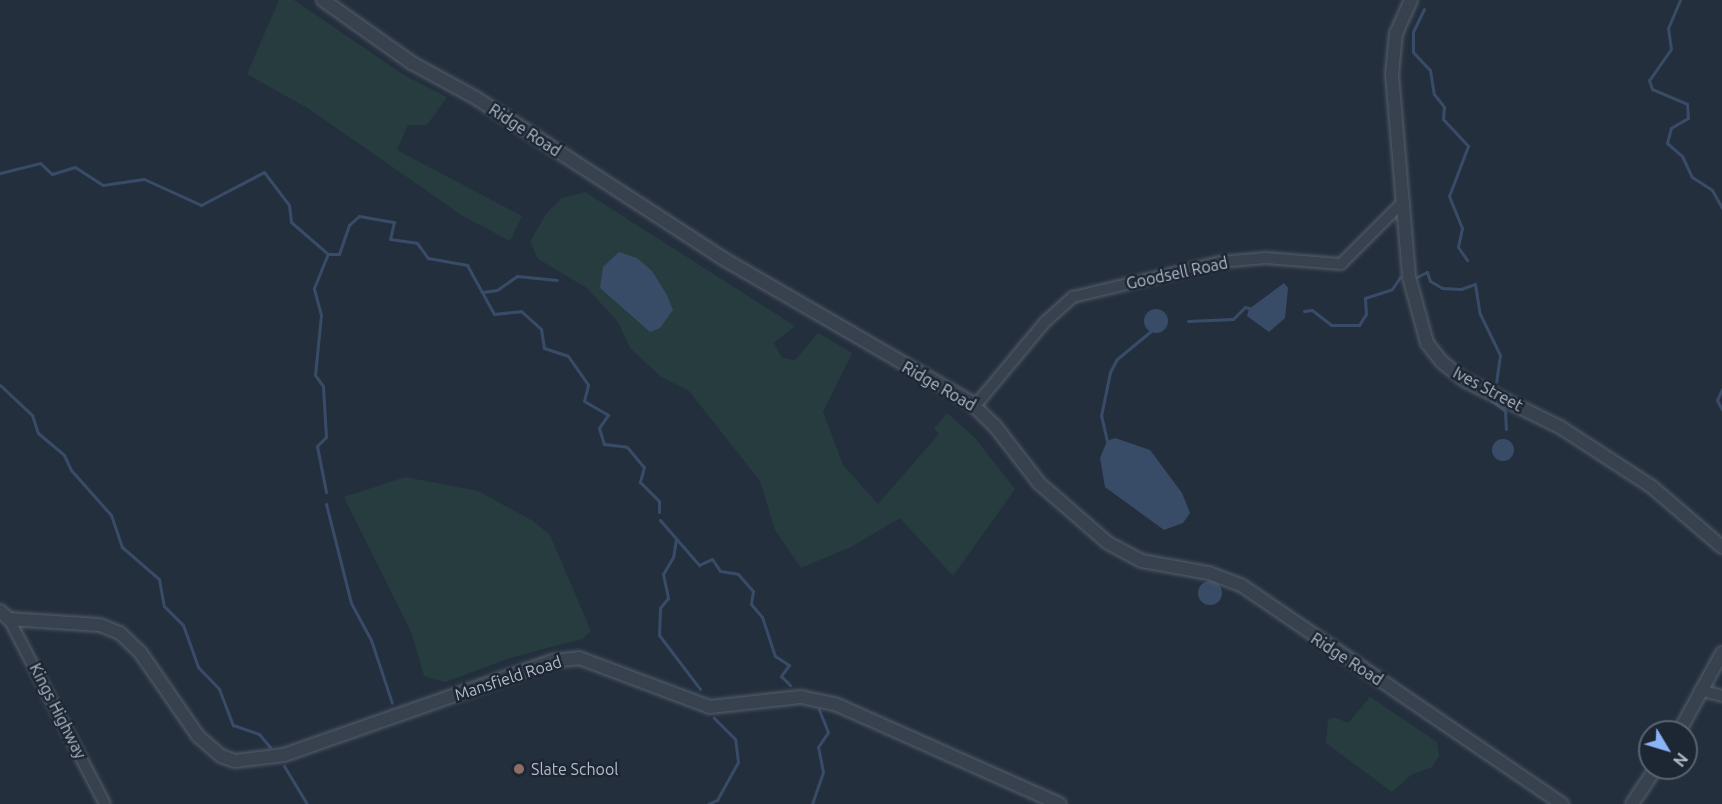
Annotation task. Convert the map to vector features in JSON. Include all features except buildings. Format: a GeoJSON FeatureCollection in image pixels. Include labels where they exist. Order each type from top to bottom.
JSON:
{"type":"FeatureCollection","features":[{"type":"Feature","properties":{"kind":"street","name":"Ridge Road"},"geometry":{"type":"LineString","coordinates":[[323,0],[412,63],[476,98],[722,258],[975,406],[1039,483],[1108,543],[1142,561],[1209,573],[1241,585],[1562,804]]}},
{"type":"Feature","properties":{"kind":"street","name":"Ives Street"},"geometry":{"type":"LineString","coordinates":[[1411,0],[1396,33],[1392,58],[1403,202],[1415,308],[1427,343],[1442,362],[1476,387],[1569,432],[1665,497],[1722,547]]}},
{"type":"Feature","properties":{"kind":"street","name":"Goodsell Road"},"geometry":{"type":"LineString","coordinates":[[975,406],[1045,322],[1073,297],[1220,262],[1266,258],[1341,264],[1403,202]]}},
{"type":"Feature","properties":{"kind":"street","name":"Kings Highway"},"geometry":{"type":"LineString","coordinates":[[5,615],[105,804]]}},
{"type":"Feature","properties":{"kind":"street","name":"Mansfield Road"},"geometry":{"type":"LineString","coordinates":[[5,615],[100,626],[120,633],[140,652],[198,736],[221,756],[235,761],[284,755],[552,662],[579,658],[710,707],[794,697],[835,704],[1060,804]]}},
{"type":"Feature","properties":{"kind":"street"},"geometry":{"type":"LineString","coordinates":[[1685,720],[1722,653]]}},
{"type":"Feature","properties":{"kind":"street"},"geometry":{"type":"LineString","coordinates":[[1700,690],[1722,696]]}},
{"type":"Feature","properties":{"kind":"street"},"geometry":{"type":"LineString","coordinates":[[1632,804],[1648,780]]}},
{"type":"Feature","properties":{"kind":"green space"},"geometry":{"type":"Polygon","coordinates":[[[279,0],[294,0],[404,75],[447,97],[427,125],[408,125],[397,150],[522,216],[510,241],[463,216],[309,109],[247,74],[279,0]]]}},
{"type":"Feature","properties":{"kind":"green space"},"geometry":{"type":"Polygon","coordinates":[[[585,192],[795,326],[774,343],[782,358],[795,360],[818,333],[852,353],[823,412],[843,465],[878,504],[939,434],[934,429],[947,413],[975,438],[1015,489],[953,576],[900,518],[851,547],[801,568],[775,530],[760,481],[689,391],[660,376],[630,348],[618,322],[587,288],[538,259],[530,242],[546,214],[562,198],[585,192]]]}},
{"type":"Feature","properties":{"kind":"green space"},"geometry":{"type":"Polygon","coordinates":[[[405,477],[478,491],[533,521],[550,535],[591,631],[582,639],[510,658],[445,682],[424,676],[412,634],[344,497],[405,477]]]}},
{"type":"Feature","properties":{"kind":"green space"},"geometry":{"type":"Polygon","coordinates":[[[1370,697],[1437,742],[1439,756],[1432,767],[1411,775],[1392,792],[1326,743],[1328,720],[1334,717],[1348,723],[1370,697]]]}},
{"type":"Feature","properties":{"kind":"water"},"geometry":{"type":"Polygon","coordinates":[[[619,252],[637,258],[652,271],[667,295],[673,310],[660,328],[650,332],[600,288],[603,267],[619,252]]]}},
{"type":"Feature","properties":{"kind":"water"},"geometry":{"type":"Polygon","coordinates":[[[1284,283],[1288,288],[1285,318],[1269,332],[1247,316],[1249,309],[1284,283]]]}},
{"type":"Feature","properties":{"kind":"water"},"geometry":{"type":"Polygon","coordinates":[[[1151,309],[1161,309],[1168,316],[1168,326],[1161,333],[1151,333],[1144,326],[1144,316],[1151,309]]]}},
{"type":"Feature","properties":{"kind":"water"},"geometry":{"type":"Polygon","coordinates":[[[1115,438],[1150,450],[1182,493],[1190,513],[1183,523],[1164,530],[1105,487],[1100,458],[1107,441],[1115,438]]]}},
{"type":"Feature","properties":{"kind":"water"},"geometry":{"type":"Polygon","coordinates":[[[1503,439],[1511,442],[1514,450],[1511,458],[1503,461],[1495,458],[1492,450],[1495,442],[1503,439]]]}},
{"type":"Feature","properties":{"kind":"water"},"geometry":{"type":"Polygon","coordinates":[[[1210,581],[1219,584],[1222,593],[1219,602],[1210,605],[1201,602],[1198,593],[1201,584],[1210,581]]]}},
{"type":"Feature","properties":{"kind":"waterway"},"geometry":{"type":"LineString","coordinates":[[1680,0],[1668,28],[1671,49],[1649,80],[1652,89],[1687,104],[1688,118],[1671,128],[1667,143],[1682,156],[1692,177],[1712,190],[1722,208]]}},
{"type":"Feature","properties":{"kind":"waterway"},"geometry":{"type":"LineString","coordinates":[[1424,9],[1413,32],[1413,52],[1430,70],[1434,94],[1444,107],[1443,119],[1468,146],[1449,196],[1462,228],[1458,247],[1467,260]]}},
{"type":"Feature","properties":{"kind":"waterway"},"geometry":{"type":"LineString","coordinates":[[0,173],[40,163],[52,174],[75,167],[103,185],[144,179],[201,205],[264,172],[289,205],[291,222],[328,254],[339,254],[349,225],[359,216],[394,222],[390,239],[417,243],[428,258],[467,265],[494,314],[521,311],[541,329],[544,348],[568,356],[588,385],[584,401],[608,415],[599,428],[604,444],[627,447],[644,467],[640,482],[659,501],[659,512]]}},
{"type":"Feature","properties":{"kind":"waterway"},"geometry":{"type":"LineString","coordinates":[[326,492],[317,446],[326,437],[323,386],[315,375],[321,315],[314,288],[328,254]]}},
{"type":"Feature","properties":{"kind":"waterway"},"geometry":{"type":"LineString","coordinates":[[1417,277],[1427,272],[1430,281],[1442,288],[1461,289],[1475,284],[1480,314],[1500,355],[1496,385]]}},
{"type":"Feature","properties":{"kind":"waterway"},"geometry":{"type":"LineString","coordinates":[[483,292],[497,290],[517,276],[557,280]]}},
{"type":"Feature","properties":{"kind":"waterway"},"geometry":{"type":"LineString","coordinates":[[1304,311],[1312,310],[1331,325],[1359,325],[1366,314],[1365,298],[1392,289],[1400,277]]}},
{"type":"Feature","properties":{"kind":"waterway"},"geometry":{"type":"LineString","coordinates":[[1188,321],[1233,319],[1245,307],[1253,309]]}},
{"type":"Feature","properties":{"kind":"waterway"},"geometry":{"type":"LineString","coordinates":[[1107,441],[1101,416],[1110,372],[1117,359],[1151,331]]}},
{"type":"Feature","properties":{"kind":"waterway"},"geometry":{"type":"LineString","coordinates":[[0,385],[32,415],[38,433],[64,455],[71,470],[111,515],[122,547],[159,579],[164,606],[183,625],[198,667],[219,689],[233,725],[259,734],[270,747]]}},
{"type":"Feature","properties":{"kind":"waterway"},"geometry":{"type":"LineString","coordinates":[[1722,389],[1717,400],[1722,410]]}},
{"type":"Feature","properties":{"kind":"waterway"},"geometry":{"type":"LineString","coordinates":[[1491,400],[1505,411],[1506,429]]}},
{"type":"Feature","properties":{"kind":"waterway"},"geometry":{"type":"LineString","coordinates":[[326,504],[351,603],[371,640],[392,703]]}},
{"type":"Feature","properties":{"kind":"waterway"},"geometry":{"type":"LineString","coordinates":[[660,520],[699,565],[712,559],[720,571],[738,574],[753,591],[751,604],[762,617],[775,656],[789,665],[781,676],[790,685]]}},
{"type":"Feature","properties":{"kind":"waterway"},"geometry":{"type":"LineString","coordinates":[[676,539],[673,557],[663,574],[668,598],[660,608],[659,635],[700,689]]}},
{"type":"Feature","properties":{"kind":"waterway"},"geometry":{"type":"LineString","coordinates":[[812,804],[823,772],[818,747],[828,732],[819,710]]}},
{"type":"Feature","properties":{"kind":"waterway"},"geometry":{"type":"LineString","coordinates":[[708,804],[717,800],[738,762],[735,739],[714,718]]}},
{"type":"Feature","properties":{"kind":"waterway"},"geometry":{"type":"LineString","coordinates":[[284,766],[307,804]]}},
{"type":"Feature","properties":{"kind":"place","name":"Slate School"},"geometry":{"type":"Point","coordinates":[519,769]}}]}
